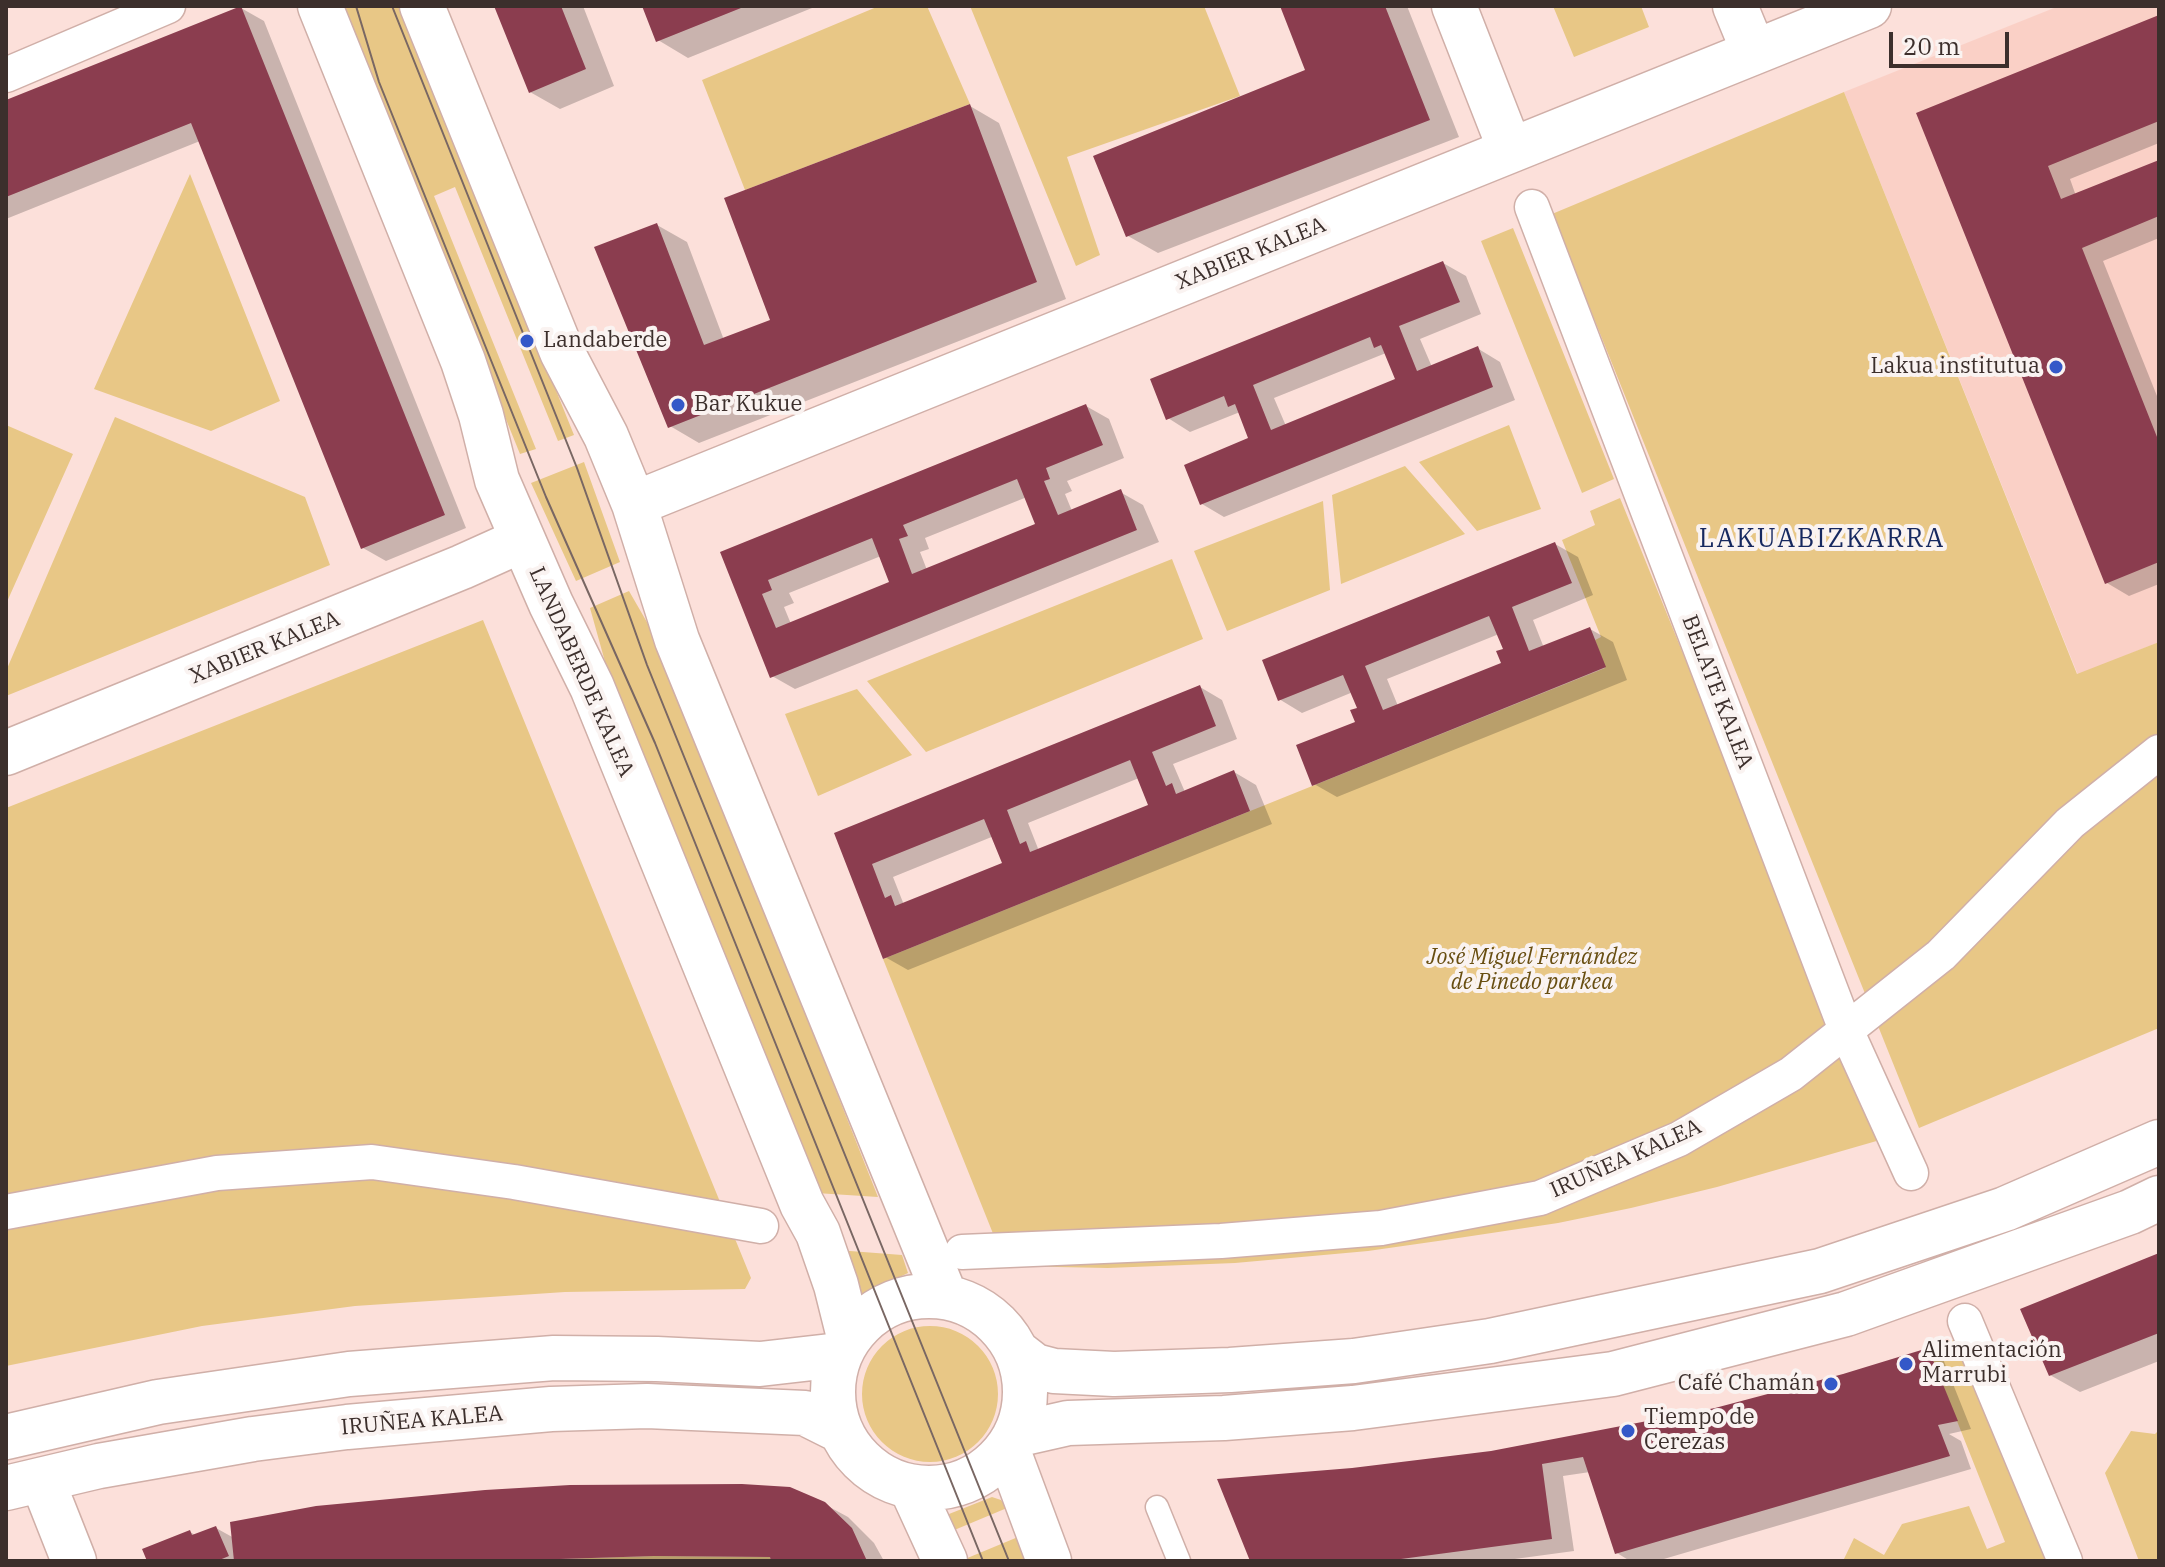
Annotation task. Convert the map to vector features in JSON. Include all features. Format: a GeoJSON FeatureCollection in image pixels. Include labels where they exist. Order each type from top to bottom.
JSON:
{"type":"FeatureCollection","features":[{"type":"Feature","properties":{"kind":"street"},"geometry":{"type":"LineString","coordinates":[[6,75],[168,6]]}},
{"type":"Feature","properties":{"kind":"street","name":"LANDABERDE KALEA"},"geometry":{"type":"LineString","coordinates":[[320,6],[463,361],[481,415],[497,480],[592,687],[802,1204],[818,1233],[836,1285],[844,1346]]}},
{"type":"Feature","properties":{"kind":"street"},"geometry":{"type":"LineString","coordinates":[[422,6],[562,352],[606,436],[634,504],[677,640],[945,1296]]}},
{"type":"Feature","properties":{"kind":"street"},"geometry":{"type":"LineString","coordinates":[[1454,6],[1510,149]]}},
{"type":"Feature","properties":{"kind":"street"},"geometry":{"type":"LineString","coordinates":[[1735,6],[1754,52]]}},
{"type":"Feature","properties":{"kind":"street","name":"XABIER KALEA"},"geometry":{"type":"LineString","coordinates":[[634,504],[1869,6]]}},
{"type":"Feature","properties":{"kind":"street","name":"BELATE KALEA"},"geometry":{"type":"LineString","coordinates":[[1532,207],[1846,1030],[1911,1173]]}},
{"type":"Feature","properties":{"kind":"street","name":"XABIER KALEA"},"geometry":{"type":"LineString","coordinates":[[6,753],[522,540]]}},
{"type":"Feature","properties":{"kind":"street","name":"IRUÑEA KALEA"},"geometry":{"type":"LineString","coordinates":[[962,1252],[1221,1241],[1381,1228],[1540,1198],[1679,1139],[1791,1074],[1941,955],[2070,823],[2159,752]]}},
{"type":"Feature","properties":{"kind":"street"},"geometry":{"type":"LineString","coordinates":[[1017,1352],[1035,1366],[1054,1371],[1114,1374],[1354,1361],[1490,1341],[1820,1271],[2005,1209],[2159,1142]]}},
{"type":"Feature","properties":{"kind":"street"},"geometry":{"type":"LineString","coordinates":[[6,1212],[217,1173],[372,1162],[514,1182],[761,1226]]}},
{"type":"Feature","properties":{"kind":"street"},"geometry":{"type":"LineString","coordinates":[[1011,1442],[1068,1423],[1224,1418],[1353,1408],[1613,1374],[1846,1314],[2085,1229],[2159,1198]]}},
{"type":"Feature","properties":{"kind":"street"},"geometry":{"type":"LineString","coordinates":[[923,1295],[945,1296],[968,1303],[988,1315],[1005,1332],[1017,1352],[1024,1380],[1024,1408],[1011,1442],[992,1465],[974,1478],[955,1486],[933,1489],[911,1487],[881,1476],[856,1456],[839,1430],[832,1392],[844,1346],[881,1307],[923,1295]]}},
{"type":"Feature","properties":{"kind":"street"},"geometry":{"type":"LineString","coordinates":[[1965,1321],[2065,1561]]}},
{"type":"Feature","properties":{"kind":"street"},"geometry":{"type":"LineString","coordinates":[[6,1437],[158,1402],[349,1374],[554,1358],[760,1364],[844,1346]]}},
{"type":"Feature","properties":{"kind":"street","name":"IRUÑEA KALEA"},"geometry":{"type":"LineString","coordinates":[[24,1484],[99,1466],[284,1435],[551,1409],[647,1406],[805,1413],[839,1430]]}},
{"type":"Feature","properties":{"kind":"street"},"geometry":{"type":"LineString","coordinates":[[1011,1442],[1049,1561]]}},
{"type":"Feature","properties":{"kind":"street"},"geometry":{"type":"LineString","coordinates":[[24,1484],[74,1561]]}},
{"type":"Feature","properties":{"kind":"street"},"geometry":{"type":"LineString","coordinates":[[911,1487],[945,1561]]}},
{"type":"Feature","properties":{"kind":"lane"},"geometry":{"type":"LineString","coordinates":[[1157,1507],[1179,1561]]}},
{"type":"Feature","properties":{"kind":"shaded area","name":"Lakua institutua"},"geometry":{"type":"Polygon","coordinates":[[[2059,6],[2159,6],[2159,642],[2078,675],[1844,92],[2059,6]]]}},
{"type":"Feature","properties":{"kind":"green space"},"geometry":{"type":"Polygon","coordinates":[[[339,6],[401,6],[574,435],[558,441],[455,187],[434,196],[536,449],[520,454],[339,6]]]}},
{"type":"Feature","properties":{"kind":"green space"},"geometry":{"type":"Polygon","coordinates":[[[879,6],[927,6],[970,104],[745,190],[702,80],[879,6]]]}},
{"type":"Feature","properties":{"kind":"green space"},"geometry":{"type":"Polygon","coordinates":[[[970,6],[1204,6],[1240,96],[1067,157],[1100,255],[1076,266],[970,6]]]}},
{"type":"Feature","properties":{"kind":"green space"},"geometry":{"type":"Polygon","coordinates":[[[1553,6],[1641,6],[1649,27],[1574,57],[1553,6]]]}},
{"type":"Feature","properties":{"kind":"green space"},"geometry":{"type":"Polygon","coordinates":[[[1844,92],[2077,674],[2159,642],[2159,1028],[1919,1128],[1552,214],[1844,92]]]}},
{"type":"Feature","properties":{"kind":"green space"},"geometry":{"type":"Polygon","coordinates":[[[190,174],[280,401],[211,431],[94,389],[190,174]]]}},
{"type":"Feature","properties":{"kind":"green space"},"geometry":{"type":"Polygon","coordinates":[[[1513,228],[1614,479],[1582,493],[1481,241],[1513,228]]]}},
{"type":"Feature","properties":{"kind":"green space"},"geometry":{"type":"Polygon","coordinates":[[[115,417],[305,497],[330,565],[6,696],[6,671],[115,417]]]}},
{"type":"Feature","properties":{"kind":"green space"},"geometry":{"type":"Polygon","coordinates":[[[6,425],[73,454],[6,604],[6,425]]]}},
{"type":"Feature","properties":{"kind":"green space"},"geometry":{"type":"Polygon","coordinates":[[[1509,425],[1541,509],[1477,531],[1419,462],[1509,425]]]}},
{"type":"Feature","properties":{"kind":"green space"},"geometry":{"type":"Polygon","coordinates":[[[584,462],[620,562],[576,581],[531,483],[584,462]]]}},
{"type":"Feature","properties":{"kind":"green space"},"geometry":{"type":"Polygon","coordinates":[[[1405,466],[1465,534],[1341,584],[1332,495],[1405,466]]]}},
{"type":"Feature","properties":{"kind":"green space","name":"José Miguel Fernández de Pinedo parkea"},"geometry":{"type":"Polygon","coordinates":[[[1620,498],[1880,1140],[1631,1208],[1558,1223],[1445,1240],[1368,1251],[1235,1263],[1108,1268],[1006,1266],[883,959],[1605,668],[1595,640],[1601,637],[1562,540],[1595,525],[1590,511],[1620,498]]]}},
{"type":"Feature","properties":{"kind":"green space"},"geometry":{"type":"Polygon","coordinates":[[[1323,501],[1330,590],[1227,631],[1194,551],[1323,501]]]}},
{"type":"Feature","properties":{"kind":"green space"},"geometry":{"type":"Polygon","coordinates":[[[1172,559],[1203,639],[926,752],[867,681],[1172,559]]]}},
{"type":"Feature","properties":{"kind":"green space"},"geometry":{"type":"Polygon","coordinates":[[[629,591],[659,643],[878,1197],[816,1193],[609,676],[590,608],[629,591]]]}},
{"type":"Feature","properties":{"kind":"green space"},"geometry":{"type":"Polygon","coordinates":[[[483,620],[751,1278],[745,1289],[565,1292],[355,1306],[202,1326],[6,1366],[6,808],[483,620]]]}},
{"type":"Feature","properties":{"kind":"green space"},"geometry":{"type":"Polygon","coordinates":[[[857,689],[912,755],[818,796],[785,714],[857,689]]]}},
{"type":"Feature","properties":{"kind":"green space"},"geometry":{"type":"Polygon","coordinates":[[[837,1250],[902,1255],[908,1273],[865,1294],[854,1291],[837,1250]]]}},
{"type":"Feature","properties":{"kind":"green space"},"geometry":{"type":"Polygon","coordinates":[[[930,1326],[956,1331],[978,1346],[993,1368],[998,1394],[993,1420],[978,1442],[956,1457],[930,1462],[904,1457],[882,1442],[867,1420],[862,1394],[867,1368],[882,1346],[904,1331],[930,1326]]]}},
{"type":"Feature","properties":{"kind":"green space"},"geometry":{"type":"Polygon","coordinates":[[[1957,1339],[2048,1561],[1843,1561],[1854,1538],[1884,1555],[1902,1524],[1969,1506],[1987,1549],[2005,1542],[1928,1348],[1957,1339]]]}},
{"type":"Feature","properties":{"kind":"green space"},"geometry":{"type":"Polygon","coordinates":[[[2159,1430],[2159,1561],[2139,1561],[2105,1473],[2131,1431],[2155,1434],[2159,1430]]]}},
{"type":"Feature","properties":{"kind":"green space"},"geometry":{"type":"Polygon","coordinates":[[[992,1497],[1001,1500],[1007,1508],[952,1531],[949,1514],[992,1497]]]}},
{"type":"Feature","properties":{"kind":"green space"},"geometry":{"type":"Polygon","coordinates":[[[1018,1537],[1027,1561],[965,1561],[965,1559],[1018,1537]]]}},
{"type":"Feature","properties":{"kind":"green space"},"geometry":{"type":"Polygon","coordinates":[[[654,1556],[770,1557],[771,1561],[497,1561],[654,1556]]]}},
{"type":"Feature","properties":{"kind":"building"},"geometry":{"type":"Polygon","coordinates":[[[241,6],[445,515],[361,549],[191,123],[6,197],[6,100],[241,6]]]}},
{"type":"Feature","properties":{"kind":"building"},"geometry":{"type":"Polygon","coordinates":[[[494,6],[561,6],[586,69],[529,93],[494,6]]]}},
{"type":"Feature","properties":{"kind":"building"},"geometry":{"type":"Polygon","coordinates":[[[642,6],[746,6],[656,42],[642,6]]]}},
{"type":"Feature","properties":{"kind":"building"},"geometry":{"type":"Polygon","coordinates":[[[1280,6],[1385,6],[1430,120],[1126,237],[1093,156],[1305,70],[1280,6]]]}},
{"type":"Feature","properties":{"kind":"building"},"geometry":{"type":"Polygon","coordinates":[[[2159,15],[2159,121],[2048,166],[2061,199],[2159,160],[2159,216],[2082,248],[2159,442],[2159,562],[2105,584],[1916,113],[2159,15]]]}},
{"type":"Feature","properties":{"kind":"building"},"geometry":{"type":"Polygon","coordinates":[[[970,104],[1037,282],[668,428],[594,247],[657,223],[704,345],[770,320],[724,198],[970,104]]]}},
{"type":"Feature","properties":{"kind":"building"},"geometry":{"type":"Polygon","coordinates":[[[1443,261],[1460,302],[1399,326],[1417,371],[1478,346],[1493,387],[1200,505],[1184,465],[1248,438],[1235,404],[1228,407],[1224,396],[1166,420],[1150,379],[1443,261]],[[1370,337],[1253,385],[1271,430],[1395,379],[1381,345],[1374,348],[1370,337]]]}},
{"type":"Feature","properties":{"kind":"building"},"geometry":{"type":"Polygon","coordinates":[[[1086,404],[1103,445],[1046,468],[1050,479],[1044,481],[1058,515],[1121,489],[1137,530],[770,678],[720,552],[1086,404]],[[1017,479],[903,525],[908,536],[899,539],[912,574],[1035,524],[1017,479]],[[872,538],[768,580],[772,590],[762,594],[776,628],[889,582],[872,538]]]}},
{"type":"Feature","properties":{"kind":"building"},"geometry":{"type":"Polygon","coordinates":[[[1555,542],[1572,583],[1512,607],[1529,651],[1590,627],[1606,667],[1312,786],[1296,745],[1355,722],[1350,710],[1357,708],[1343,675],[1278,701],[1262,660],[1555,542]],[[1489,616],[1365,666],[1383,710],[1501,663],[1496,651],[1503,649],[1489,616]]]}},
{"type":"Feature","properties":{"kind":"building"},"geometry":{"type":"Polygon","coordinates":[[[1200,685],[1216,726],[1152,752],[1166,786],[1172,783],[1176,794],[1234,770],[1250,811],[883,959],[834,833],[1200,685]],[[1130,760],[1007,810],[1020,844],[1026,841],[1030,852],[1148,805],[1130,760]],[[984,819],[872,864],[885,898],[891,895],[895,906],[1002,863],[984,819]]]}},
{"type":"Feature","properties":{"kind":"building"},"geometry":{"type":"Polygon","coordinates":[[[2159,1253],[2159,1333],[2049,1376],[2020,1309],[2159,1253]]]}},
{"type":"Feature","properties":{"kind":"building"},"geometry":{"type":"Polygon","coordinates":[[[1928,1348],[1958,1421],[1938,1425],[1950,1456],[1615,1554],[1583,1457],[1542,1464],[1552,1539],[1386,1561],[1250,1561],[1217,1479],[1352,1468],[1491,1451],[1715,1408],[1928,1348]]]}},
{"type":"Feature","properties":{"kind":"building"},"geometry":{"type":"Polygon","coordinates":[[[742,1484],[790,1487],[825,1502],[852,1528],[867,1561],[654,1556],[497,1561],[234,1561],[230,1522],[316,1506],[570,1485],[742,1484]]]}},
{"type":"Feature","properties":{"kind":"building"},"geometry":{"type":"Polygon","coordinates":[[[216,1526],[229,1556],[217,1561],[147,1561],[142,1549],[190,1530],[192,1535],[216,1526]]]}},
{"type":"Feature","properties":{"kind":"tram line"},"geometry":{"type":"LineString","coordinates":[[356,6],[379,82],[546,497],[655,743],[983,1561]]}},
{"type":"Feature","properties":{"kind":"tram line"},"geometry":{"type":"LineString","coordinates":[[392,6],[577,468],[647,665],[1009,1561]]}},
{"type":"Feature","properties":{"kind":"place","name":"Landaberde"},"geometry":{"type":"Point","coordinates":[527,341]}},
{"type":"Feature","properties":{"kind":"place","name":"Lakua institutua"},"geometry":{"type":"Point","coordinates":[2056,367]}},
{"type":"Feature","properties":{"kind":"place","name":"Bar Kukue"},"geometry":{"type":"Point","coordinates":[678,405]}},
{"type":"Feature","properties":{"kind":"place","name":"Alimentación Marrubi"},"geometry":{"type":"Point","coordinates":[1906,1364]}},
{"type":"Feature","properties":{"kind":"place","name":"Café Chamán"},"geometry":{"type":"Point","coordinates":[1831,1384]}},
{"type":"Feature","properties":{"kind":"place","name":"Tiempo de Cerezas"},"geometry":{"type":"Point","coordinates":[1628,1431]}},
{"type":"Feature","properties":{"kind":"district","name":"LAKUABIZKARRA"},"geometry":{"type":"Point","coordinates":[1822,539]}}]}
